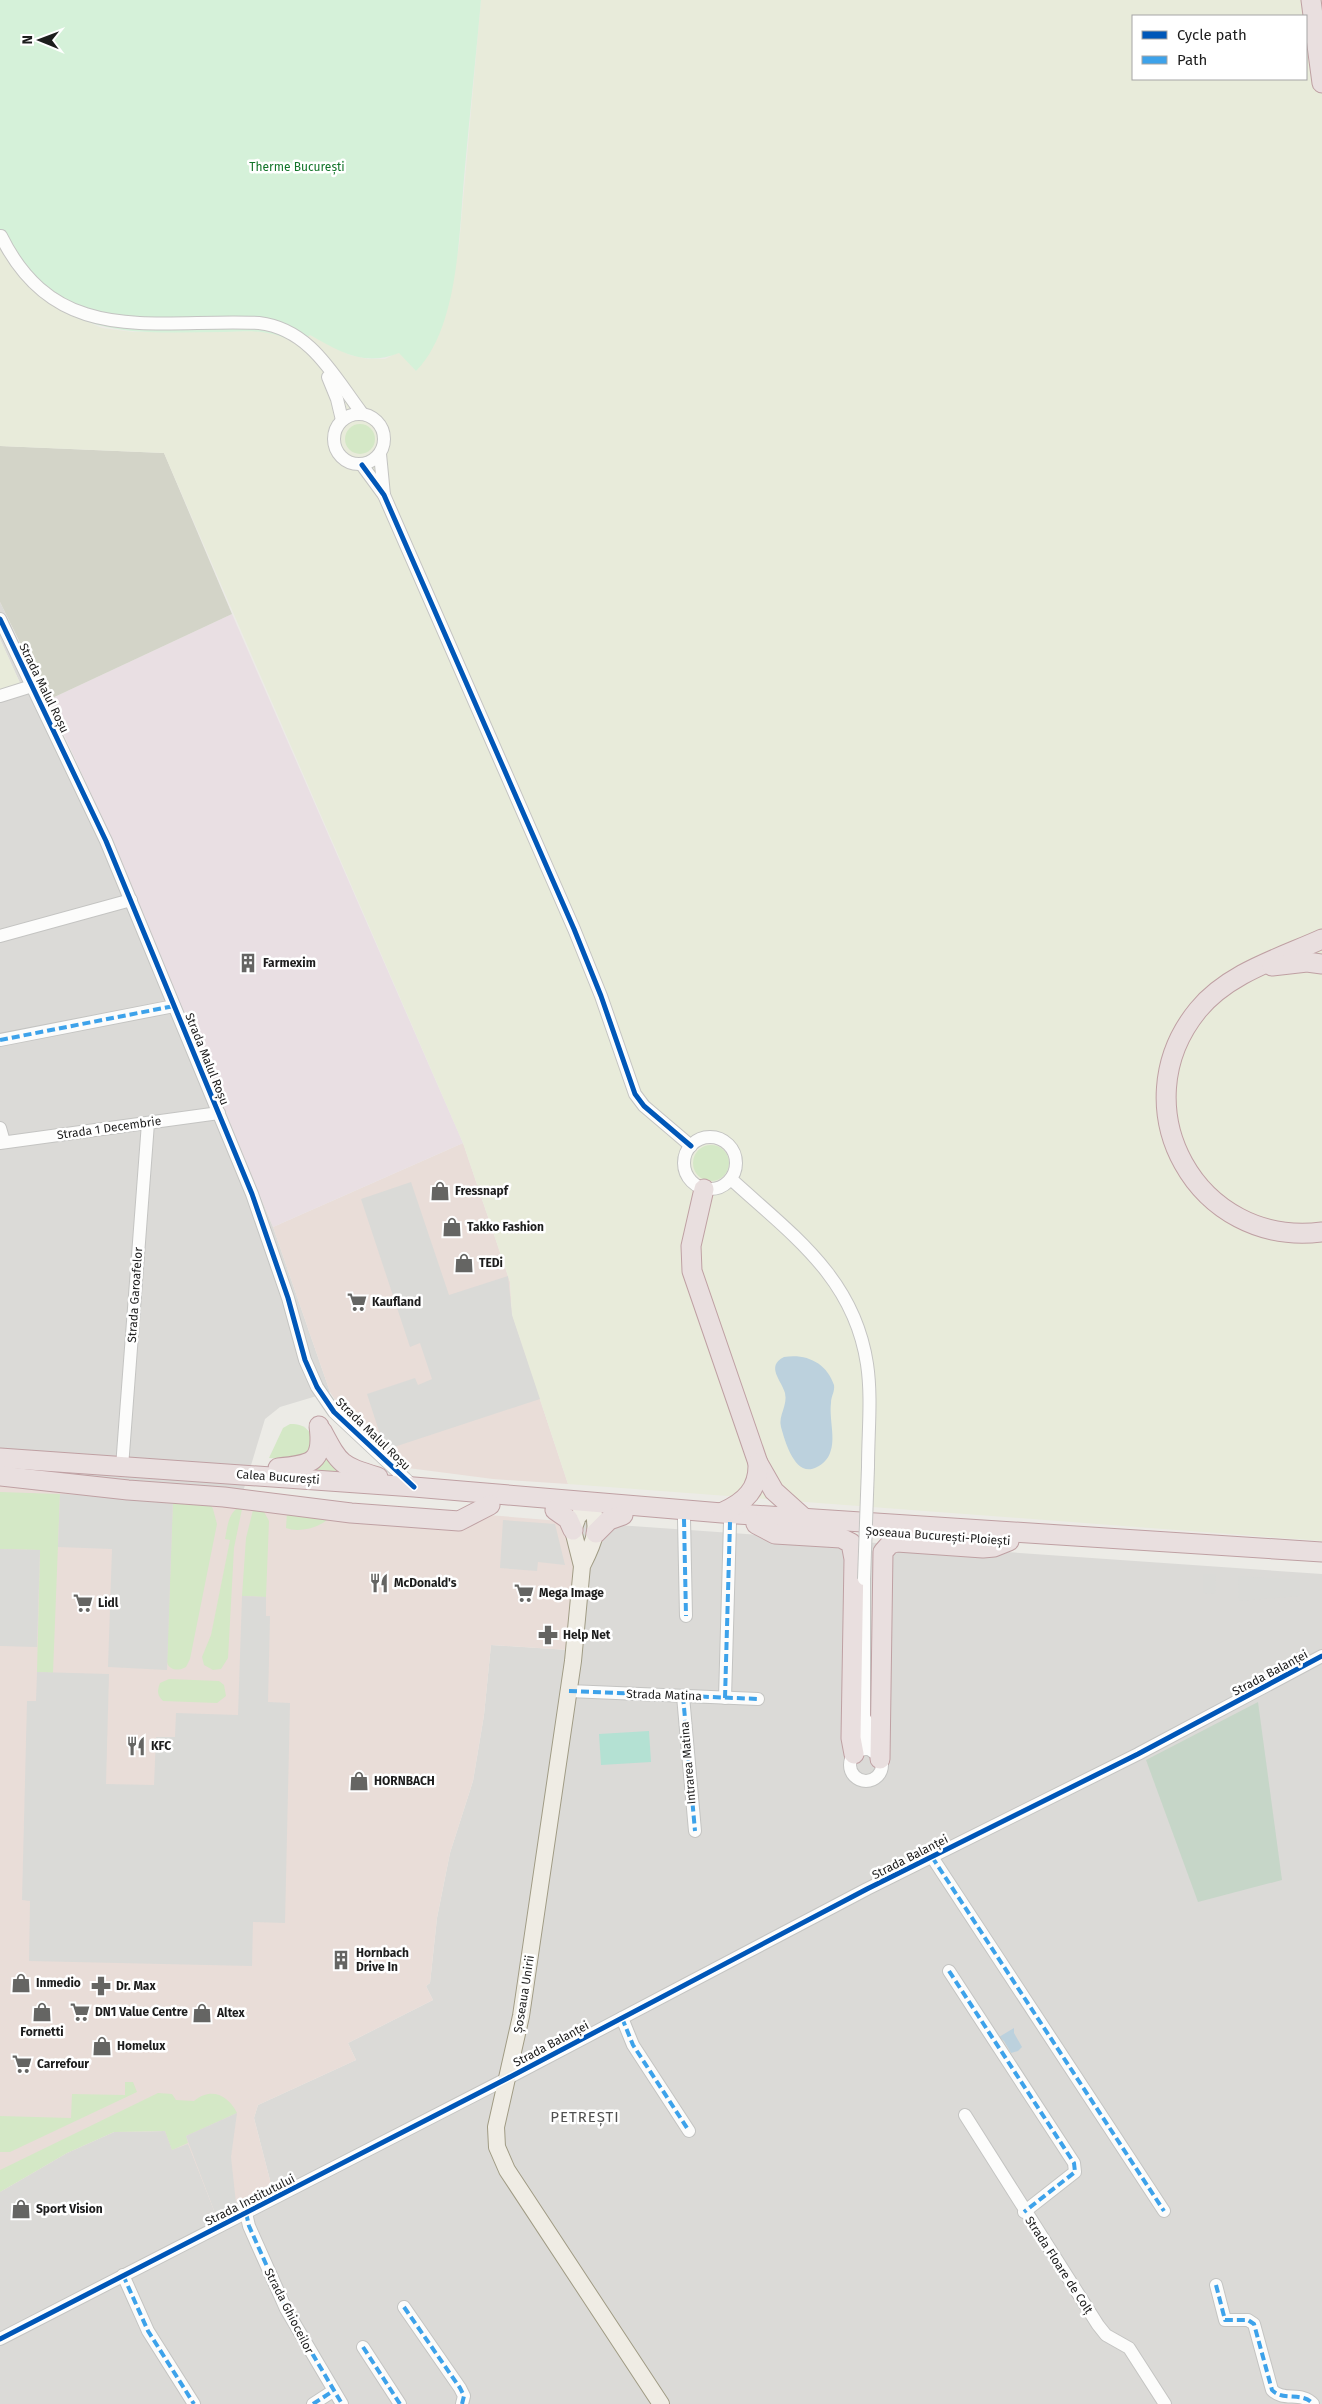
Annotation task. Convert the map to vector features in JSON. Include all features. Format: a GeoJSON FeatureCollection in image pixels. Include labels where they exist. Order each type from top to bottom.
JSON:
{"type":"FeatureCollection","features":[{"type":"Feature","properties":{"kind":"highway"},"geometry":{"type":"LineString","coordinates":[[1311,0],[1322,83]]}},
{"type":"Feature","properties":{"kind":"highway"},"geometry":{"type":"LineString","coordinates":[[1322,939],[1227,984],[1213,994],[1199,1008],[1180,1038],[1168,1075],[1166,1097],[1172,1136],[1181,1160],[1193,1179],[1213,1201],[1227,1211],[1256,1226],[1293,1233],[1322,1232]]}},
{"type":"Feature","properties":{"kind":"highway"},"geometry":{"type":"LineString","coordinates":[[1258,968],[1307,962],[1322,964]]}},
{"type":"Feature","properties":{"kind":"highway"},"geometry":{"type":"LineString","coordinates":[[704,1189],[692,1236],[691,1262],[758,1463],[774,1491],[804,1518]]}},
{"type":"Feature","properties":{"kind":"highway"},"geometry":{"type":"LineString","coordinates":[[213,1473],[308,1464],[316,1458],[320,1448],[318,1426],[336,1457],[345,1465],[414,1487]]}},
{"type":"Feature","properties":{"kind":"highway","name":"Calea București"},"geometry":{"type":"LineString","coordinates":[[0,1458],[414,1487],[555,1505]]}},
{"type":"Feature","properties":{"kind":"highway"},"geometry":{"type":"LineString","coordinates":[[726,1517],[752,1491],[757,1480],[758,1463]]}},
{"type":"Feature","properties":{"kind":"highway","name":"Calea București"},"geometry":{"type":"LineString","coordinates":[[0,1470],[490,1505],[555,1505]]}},
{"type":"Feature","properties":{"kind":"highway"},"geometry":{"type":"LineString","coordinates":[[0,1476],[128,1490],[224,1497],[350,1513],[459,1522],[490,1505]]}},
{"type":"Feature","properties":{"kind":"highway"},"geometry":{"type":"LineString","coordinates":[[555,1505],[568,1519],[573,1530]]}},
{"type":"Feature","properties":{"kind":"highway","name":"Șoseaua București-Ploiești"},"geometry":{"type":"LineString","coordinates":[[555,1505],[623,1515],[684,1519],[726,1517],[756,1524],[1322,1561]]}},
{"type":"Feature","properties":{"kind":"highway","name":"Șoseaua București-Ploiești"},"geometry":{"type":"LineString","coordinates":[[589,1509],[726,1517],[804,1518],[1322,1552]]}},
{"type":"Feature","properties":{"kind":"highway"},"geometry":{"type":"LineString","coordinates":[[596,1533],[609,1520],[623,1515]]}},
{"type":"Feature","properties":{"kind":"highway"},"geometry":{"type":"LineString","coordinates":[[756,1524],[775,1534],[841,1538],[851,1543],[854,1559],[851,1738],[867,1754]]}},
{"type":"Feature","properties":{"kind":"highway"},"geometry":{"type":"LineString","coordinates":[[867,1754],[882,1567],[886,1547],[903,1541],[983,1548],[994,1547],[1009,1541]]}},
{"type":"Feature","properties":{"kind":"main road"},"geometry":{"type":"LineString","coordinates":[[573,1530],[589,1509]]}},
{"type":"Feature","properties":{"kind":"main road"},"geometry":{"type":"LineString","coordinates":[[589,1509],[596,1533]]}},
{"type":"Feature","properties":{"kind":"main road","name":"Șoseaua Unirii"},"geometry":{"type":"LineString","coordinates":[[573,1530],[582,1566]]}},
{"type":"Feature","properties":{"kind":"main road","name":"Șoseaua Unirii"},"geometry":{"type":"LineString","coordinates":[[596,1533],[582,1566],[569,1691],[526,1986],[508,2078],[496,2127],[497,2147],[503,2163],[662,2404]]}},
{"type":"Feature","properties":{"kind":"street"},"geometry":{"type":"LineString","coordinates":[[1,236],[14,260],[32,281],[54,299],[87,316],[129,323],[267,324],[290,332],[313,348],[361,412]]}},
{"type":"Feature","properties":{"kind":"street"},"geometry":{"type":"LineString","coordinates":[[313,348],[332,385],[342,420]]}},
{"type":"Feature","properties":{"kind":"street"},"geometry":{"type":"LineString","coordinates":[[380,454],[369,463],[362,465],[346,461],[336,448],[336,430],[342,420],[351,414],[361,412],[372,415],[381,428],[384,444],[380,454],[384,495]]}},
{"type":"Feature","properties":{"kind":"street"},"geometry":{"type":"LineString","coordinates":[[362,465],[384,495],[574,929],[601,996],[635,1094],[644,1106],[692,1146]]}},
{"type":"Feature","properties":{"kind":"street","name":"Strada Malul Roșu"},"geometry":{"type":"LineString","coordinates":[[0,619],[106,841],[131,900],[259,1212],[288,1298],[302,1349],[314,1379],[328,1405],[414,1487]]}},
{"type":"Feature","properties":{"kind":"street"},"geometry":{"type":"LineString","coordinates":[[0,696],[32,686]]}},
{"type":"Feature","properties":{"kind":"street"},"geometry":{"type":"LineString","coordinates":[[0,936],[131,900]]}},
{"type":"Feature","properties":{"kind":"street"},"geometry":{"type":"LineString","coordinates":[[0,1040],[174,1006]]}},
{"type":"Feature","properties":{"kind":"street","name":"Strada 1 Decembrie"},"geometry":{"type":"LineString","coordinates":[[2,1143],[219,1113]]}},
{"type":"Feature","properties":{"kind":"street","name":"Strada Garoafelor"},"geometry":{"type":"LineString","coordinates":[[122,1467],[148,1123]]}},
{"type":"Feature","properties":{"kind":"street"},"geometry":{"type":"LineString","coordinates":[[0,1128],[2,1143]]}},
{"type":"Feature","properties":{"kind":"street"},"geometry":{"type":"LineString","coordinates":[[708,1138],[720,1139],[727,1143],[735,1156],[735,1172],[731,1179],[719,1188],[704,1189],[693,1183],[686,1172],[685,1158],[692,1146],[708,1138]]}},
{"type":"Feature","properties":{"kind":"street"},"geometry":{"type":"LineString","coordinates":[[731,1179],[819,1261],[846,1298],[856,1320],[867,1365],[868,1467],[864,1579],[864,1718],[860,1728],[867,1754]]}},
{"type":"Feature","properties":{"kind":"street","name":"Strada Malul Roșu"},"geometry":{"type":"LineString","coordinates":[[356,1470],[368,1463],[370,1446]]}},
{"type":"Feature","properties":{"kind":"street"},"geometry":{"type":"LineString","coordinates":[[725,1698],[726,1517]]}},
{"type":"Feature","properties":{"kind":"street"},"geometry":{"type":"LineString","coordinates":[[684,1519],[686,1616]]}},
{"type":"Feature","properties":{"kind":"street","name":"Strada Balanței"},"geometry":{"type":"LineString","coordinates":[[508,2078],[932,1857],[1138,1754],[1322,1656]]}},
{"type":"Feature","properties":{"kind":"street","name":"Strada Matina"},"geometry":{"type":"LineString","coordinates":[[569,1691],[758,1699]]}},
{"type":"Feature","properties":{"kind":"street","name":"Intrarea Matina"},"geometry":{"type":"LineString","coordinates":[[683,1696],[695,1831]]}},
{"type":"Feature","properties":{"kind":"street"},"geometry":{"type":"LineString","coordinates":[[932,1857],[1164,2211]]}},
{"type":"Feature","properties":{"kind":"street"},"geometry":{"type":"LineString","coordinates":[[949,1971],[1074,2163],[1075,2172],[1024,2212]]}},
{"type":"Feature","properties":{"kind":"street"},"geometry":{"type":"LineString","coordinates":[[622,2018],[632,2045],[689,2131]]}},
{"type":"Feature","properties":{"kind":"street","name":"Strada Institutului"},"geometry":{"type":"LineString","coordinates":[[0,2339],[508,2078]]}},
{"type":"Feature","properties":{"kind":"street","name":"Strada Floare de Colț"},"geometry":{"type":"LineString","coordinates":[[965,2115],[1024,2212],[1098,2325],[1106,2335],[1129,2348],[1165,2404]]}},
{"type":"Feature","properties":{"kind":"street","name":"Strada Ghioceilor"},"geometry":{"type":"LineString","coordinates":[[246,2213],[249,2226],[286,2309],[342,2404]]}},
{"type":"Feature","properties":{"kind":"street"},"geometry":{"type":"LineString","coordinates":[[123,2275],[148,2331],[194,2404]]}},
{"type":"Feature","properties":{"kind":"street"},"geometry":{"type":"LineString","coordinates":[[1216,2285],[1225,2320],[1248,2320],[1254,2324],[1272,2390],[1280,2395],[1305,2398],[1313,2404]]}},
{"type":"Feature","properties":{"kind":"street"},"geometry":{"type":"LineString","coordinates":[[404,2307],[460,2388],[464,2396],[462,2404]]}},
{"type":"Feature","properties":{"kind":"street"},"geometry":{"type":"LineString","coordinates":[[363,2347],[400,2404]]}},
{"type":"Feature","properties":{"kind":"street"},"geometry":{"type":"LineString","coordinates":[[313,2404],[333,2390]]}},
{"type":"Feature","properties":{"kind":"shaded area"},"geometry":{"type":"Polygon","coordinates":[[[0,446],[164,453],[232,614],[48,700],[0,602],[0,446]]]}},
{"type":"Feature","properties":{"kind":"shaded area"},"geometry":{"type":"Polygon","coordinates":[[[0,602],[110,835],[273,1227],[330,1392],[280,1407],[265,1419],[242,1495],[0,1474],[0,690],[20,683],[0,639],[0,602]]]}},
{"type":"Feature","properties":{"kind":"shaded area"},"geometry":{"type":"Polygon","coordinates":[[[232,614],[463,1143],[273,1227],[110,835],[48,700],[232,614]]]}},
{"type":"Feature","properties":{"kind":"shaded area"},"geometry":{"type":"Polygon","coordinates":[[[463,1143],[510,1282],[512,1315],[568,1484],[493,1479],[408,1468],[397,1463],[337,1403],[330,1392],[273,1227],[463,1143]]]}},
{"type":"Feature","properties":{"kind":"shaded area"},"geometry":{"type":"Polygon","coordinates":[[[411,1182],[449,1295],[508,1276],[512,1315],[540,1399],[385,1450],[367,1394],[415,1378],[418,1385],[432,1379],[420,1343],[410,1347],[361,1199],[411,1182]]]}},
{"type":"Feature","properties":{"kind":"shaded area"},"geometry":{"type":"Polygon","coordinates":[[[0,1474],[560,1521],[565,1528],[574,1561],[568,1650],[491,1645],[484,1715],[473,1781],[450,1853],[437,1918],[430,1983],[426,1986],[433,2000],[348,2043],[356,2060],[258,2105],[254,2118],[271,2184],[215,2213],[188,2144],[172,2150],[165,2131],[114,2132],[67,2153],[0,2192],[0,1474]]]}},
{"type":"Feature","properties":{"kind":"shaded area"},"geometry":{"type":"Polygon","coordinates":[[[60,1494],[173,1498],[167,1670],[108,1667],[112,1549],[58,1547],[60,1494]]]}},
{"type":"Feature","properties":{"kind":"shaded area"},"geometry":{"type":"Polygon","coordinates":[[[503,1520],[555,1524],[565,1565],[538,1562],[537,1571],[500,1568],[503,1520]]]}},
{"type":"Feature","properties":{"kind":"shaded area"},"geometry":{"type":"Polygon","coordinates":[[[560,1521],[1322,1574],[1322,2404],[0,2404],[0,2192],[67,2153],[114,2132],[165,2131],[188,2143],[215,2213],[271,2184],[254,2118],[258,2105],[356,2060],[348,2043],[433,2000],[426,1986],[430,1983],[437,1918],[450,1853],[473,1781],[484,1715],[491,1645],[568,1650],[560,1521]]]}},
{"type":"Feature","properties":{"kind":"shaded area"},"geometry":{"type":"Polygon","coordinates":[[[0,1549],[40,1550],[37,1647],[0,1646],[0,1549]]]}},
{"type":"Feature","properties":{"kind":"shaded area"},"geometry":{"type":"Polygon","coordinates":[[[1203,1574],[1216,1574],[1215,1594],[1203,1593],[1203,1574]]]}},
{"type":"Feature","properties":{"kind":"shaded area"},"geometry":{"type":"Polygon","coordinates":[[[1238,1576],[1300,1580],[1300,1596],[1239,1601],[1238,1576]]]}},
{"type":"Feature","properties":{"kind":"shaded area"},"geometry":{"type":"Polygon","coordinates":[[[242,1596],[266,1597],[266,1616],[270,1616],[268,1702],[290,1703],[285,1923],[253,1922],[252,1966],[29,1961],[30,1901],[22,1900],[27,1701],[36,1701],[37,1672],[109,1674],[106,1784],[154,1785],[156,1737],[175,1737],[176,1713],[238,1715],[242,1596]]]}},
{"type":"Feature","properties":{"kind":"shaded area"},"geometry":{"type":"Polygon","coordinates":[[[237,2113],[231,2157],[236,2203],[215,2213],[186,2136],[237,2113]]]}},
{"type":"Feature","properties":{"kind":"green space","name":"Therme București"},"geometry":{"type":"Polygon","coordinates":[[[0,0],[481,0],[455,275],[441,329],[430,352],[416,371],[399,353],[375,358],[353,356],[310,335],[298,345],[280,336],[263,332],[148,332],[122,330],[98,325],[74,317],[52,304],[31,287],[7,258],[0,236],[0,0]]]}},
{"type":"Feature","properties":{"kind":"green space"},"geometry":{"type":"Polygon","coordinates":[[[481,0],[1322,0],[1322,1541],[568,1484],[512,1315],[510,1282],[463,1143],[164,453],[0,446],[0,236],[24,280],[35,291],[69,314],[102,328],[133,332],[255,331],[274,333],[286,338],[310,335],[350,355],[368,359],[385,359],[399,352],[416,371],[446,314],[459,246],[481,0]]]}},
{"type":"Feature","properties":{"kind":"green space"},"geometry":{"type":"Polygon","coordinates":[[[360,424],[371,428],[375,439],[371,450],[360,454],[349,450],[345,439],[349,428],[360,424]]]}},
{"type":"Feature","properties":{"kind":"green space"},"geometry":{"type":"Polygon","coordinates":[[[0,639],[20,683],[0,690],[0,639]]]}},
{"type":"Feature","properties":{"kind":"green space"},"geometry":{"type":"Polygon","coordinates":[[[711,1145],[724,1150],[729,1163],[724,1176],[711,1181],[698,1176],[693,1163],[698,1150],[711,1145]]]}},
{"type":"Feature","properties":{"kind":"green space"},"geometry":{"type":"Polygon","coordinates":[[[290,1424],[303,1426],[310,1433],[312,1436],[310,1452],[297,1460],[269,1458],[283,1428],[290,1424]]]}},
{"type":"Feature","properties":{"kind":"green space"},"geometry":{"type":"Polygon","coordinates":[[[325,1447],[352,1474],[297,1470],[325,1447]]]}},
{"type":"Feature","properties":{"kind":"green space"},"geometry":{"type":"Polygon","coordinates":[[[0,1492],[60,1494],[53,1673],[37,1672],[40,1550],[0,1549],[0,1492]]]}},
{"type":"Feature","properties":{"kind":"green space"},"geometry":{"type":"Polygon","coordinates":[[[173,1498],[210,1504],[217,1524],[190,1659],[186,1667],[177,1670],[172,1669],[167,1662],[173,1498]]]}},
{"type":"Feature","properties":{"kind":"green space"},"geometry":{"type":"Polygon","coordinates":[[[236,1509],[242,1509],[234,1548],[228,1658],[221,1669],[213,1670],[204,1665],[202,1657],[211,1635],[230,1540],[225,1539],[227,1527],[231,1515],[236,1509]]]}},
{"type":"Feature","properties":{"kind":"green space"},"geometry":{"type":"Polygon","coordinates":[[[253,1510],[263,1510],[269,1521],[266,1597],[242,1596],[246,1538],[253,1510]]]}},
{"type":"Feature","properties":{"kind":"green space"},"geometry":{"type":"Polygon","coordinates":[[[287,1512],[298,1516],[329,1518],[315,1527],[297,1530],[286,1528],[287,1512]]]}},
{"type":"Feature","properties":{"kind":"green space"},"geometry":{"type":"Polygon","coordinates":[[[169,1679],[219,1681],[224,1685],[226,1696],[217,1703],[163,1701],[159,1695],[159,1686],[160,1683],[169,1679]]]}},
{"type":"Feature","properties":{"kind":"green space"},"geometry":{"type":"Polygon","coordinates":[[[1258,1702],[1282,1880],[1198,1902],[1146,1760],[1258,1702]]]}},
{"type":"Feature","properties":{"kind":"green space"},"geometry":{"type":"Polygon","coordinates":[[[649,1731],[651,1762],[601,1765],[599,1734],[649,1731]]]}},
{"type":"Feature","properties":{"kind":"green space"},"geometry":{"type":"Polygon","coordinates":[[[125,2082],[133,2082],[137,2092],[10,2152],[0,2152],[0,2116],[71,2118],[72,2094],[125,2095],[125,2082]]]}},
{"type":"Feature","properties":{"kind":"green space"},"geometry":{"type":"Polygon","coordinates":[[[158,2093],[172,2094],[176,2100],[194,2101],[207,2094],[218,2095],[229,2102],[237,2113],[186,2136],[188,2143],[172,2150],[165,2131],[114,2132],[67,2153],[0,2192],[0,2170],[158,2093]]]}},
{"type":"Feature","properties":{"kind":"water"},"geometry":{"type":"Polygon","coordinates":[[[784,1357],[808,1358],[815,1361],[831,1377],[834,1385],[831,1401],[832,1447],[825,1462],[809,1469],[803,1468],[792,1457],[780,1423],[786,1398],[775,1369],[778,1361],[784,1357]]]}},
{"type":"Feature","properties":{"kind":"water"},"geometry":{"type":"Polygon","coordinates":[[[1014,2028],[1014,2033],[1022,2047],[1018,2051],[1011,2053],[1004,2041],[999,2037],[1014,2028]]]}},
{"type":"Feature","properties":{"kind":"marked path"},"geometry":{"type":"LineString","coordinates":[[0,1040],[174,1006]]}},
{"type":"Feature","properties":{"kind":"marked path"},"geometry":{"type":"LineString","coordinates":[[684,1519],[686,1616]]}},
{"type":"Feature","properties":{"kind":"marked path"},"geometry":{"type":"LineString","coordinates":[[725,1698],[730,1522]]}},
{"type":"Feature","properties":{"kind":"marked path"},"geometry":{"type":"LineString","coordinates":[[569,1691],[758,1699]]}},
{"type":"Feature","properties":{"kind":"marked path"},"geometry":{"type":"LineString","coordinates":[[683,1696],[695,1831]]}},
{"type":"Feature","properties":{"kind":"marked path"},"geometry":{"type":"LineString","coordinates":[[932,1857],[1164,2211]]}},
{"type":"Feature","properties":{"kind":"marked path"},"geometry":{"type":"LineString","coordinates":[[949,1971],[1074,2163],[1075,2172],[1024,2212]]}},
{"type":"Feature","properties":{"kind":"marked path"},"geometry":{"type":"LineString","coordinates":[[622,2018],[633,2045],[689,2131]]}},
{"type":"Feature","properties":{"kind":"marked path"},"geometry":{"type":"LineString","coordinates":[[246,2213],[249,2226],[286,2309],[342,2404]]}},
{"type":"Feature","properties":{"kind":"marked path"},"geometry":{"type":"LineString","coordinates":[[123,2275],[148,2331],[194,2404]]}},
{"type":"Feature","properties":{"kind":"marked path"},"geometry":{"type":"LineString","coordinates":[[1216,2285],[1225,2320],[1248,2320],[1254,2324],[1272,2390],[1276,2394],[1304,2398],[1313,2404]]}},
{"type":"Feature","properties":{"kind":"marked path"},"geometry":{"type":"LineString","coordinates":[[404,2307],[460,2388],[464,2396],[462,2404]]}},
{"type":"Feature","properties":{"kind":"marked path"},"geometry":{"type":"LineString","coordinates":[[363,2347],[400,2404]]}},
{"type":"Feature","properties":{"kind":"marked path"},"geometry":{"type":"LineString","coordinates":[[313,2404],[333,2391]]}},
{"type":"Feature","properties":{"kind":"cycle path"},"geometry":{"type":"LineString","coordinates":[[362,465],[384,495],[574,929],[601,996],[635,1094],[644,1106],[691,1146]]}},
{"type":"Feature","properties":{"kind":"cycle path"},"geometry":{"type":"LineString","coordinates":[[0,619],[106,841],[252,1194],[288,1298],[305,1360],[317,1387],[334,1412],[414,1487]]}},
{"type":"Feature","properties":{"kind":"cycle path"},"geometry":{"type":"LineString","coordinates":[[0,2339],[508,2078],[867,1889],[1138,1754],[1322,1656]]}},
{"type":"Feature","properties":{"kind":"place","name":"Farmexim"},"geometry":{"type":"Point","coordinates":[248,963]}},
{"type":"Feature","properties":{"kind":"place","name":"Fressnapf"},"geometry":{"type":"Point","coordinates":[440,1191]}},
{"type":"Feature","properties":{"kind":"place","name":"Takko Fashion"},"geometry":{"type":"Point","coordinates":[452,1227]}},
{"type":"Feature","properties":{"kind":"place","name":"TEDi"},"geometry":{"type":"Point","coordinates":[464,1263]}},
{"type":"Feature","properties":{"kind":"place","name":"Kaufland"},"geometry":{"type":"Point","coordinates":[357,1302]}},
{"type":"Feature","properties":{"kind":"place","name":"McDonald's"},"geometry":{"type":"Point","coordinates":[379,1583]}},
{"type":"Feature","properties":{"kind":"place","name":"Mega Image"},"geometry":{"type":"Point","coordinates":[524,1593]}},
{"type":"Feature","properties":{"kind":"place","name":"Lidl"},"geometry":{"type":"Point","coordinates":[83,1603]}},
{"type":"Feature","properties":{"kind":"place","name":"Help Net"},"geometry":{"type":"Point","coordinates":[548,1635]}},
{"type":"Feature","properties":{"kind":"place","name":"KFC"},"geometry":{"type":"Point","coordinates":[136,1746]}},
{"type":"Feature","properties":{"kind":"place","name":"HORNBACH"},"geometry":{"type":"Point","coordinates":[359,1781]}},
{"type":"Feature","properties":{"kind":"place","name":"Hornbach Drive In"},"geometry":{"type":"Point","coordinates":[341,1960]}},
{"type":"Feature","properties":{"kind":"place","name":"Inmedio"},"geometry":{"type":"Point","coordinates":[21,1983]}},
{"type":"Feature","properties":{"kind":"place","name":"Dr. Max"},"geometry":{"type":"Point","coordinates":[101,1986]}},
{"type":"Feature","properties":{"kind":"place","name":"Fornetti"},"geometry":{"type":"Point","coordinates":[42,2012]}},
{"type":"Feature","properties":{"kind":"place","name":"DN1 Value Centre"},"geometry":{"type":"Point","coordinates":[80,2012]}},
{"type":"Feature","properties":{"kind":"place","name":"Altex"},"geometry":{"type":"Point","coordinates":[202,2013]}},
{"type":"Feature","properties":{"kind":"place","name":"Homelux"},"geometry":{"type":"Point","coordinates":[102,2046]}},
{"type":"Feature","properties":{"kind":"place","name":"Carrefour"},"geometry":{"type":"Point","coordinates":[22,2064]}},
{"type":"Feature","properties":{"kind":"place","name":"Sport Vision"},"geometry":{"type":"Point","coordinates":[21,2209]}},
{"type":"Feature","properties":{"kind":"district","name":"PETREȘTI"},"geometry":{"type":"Point","coordinates":[585,2117]}}]}
